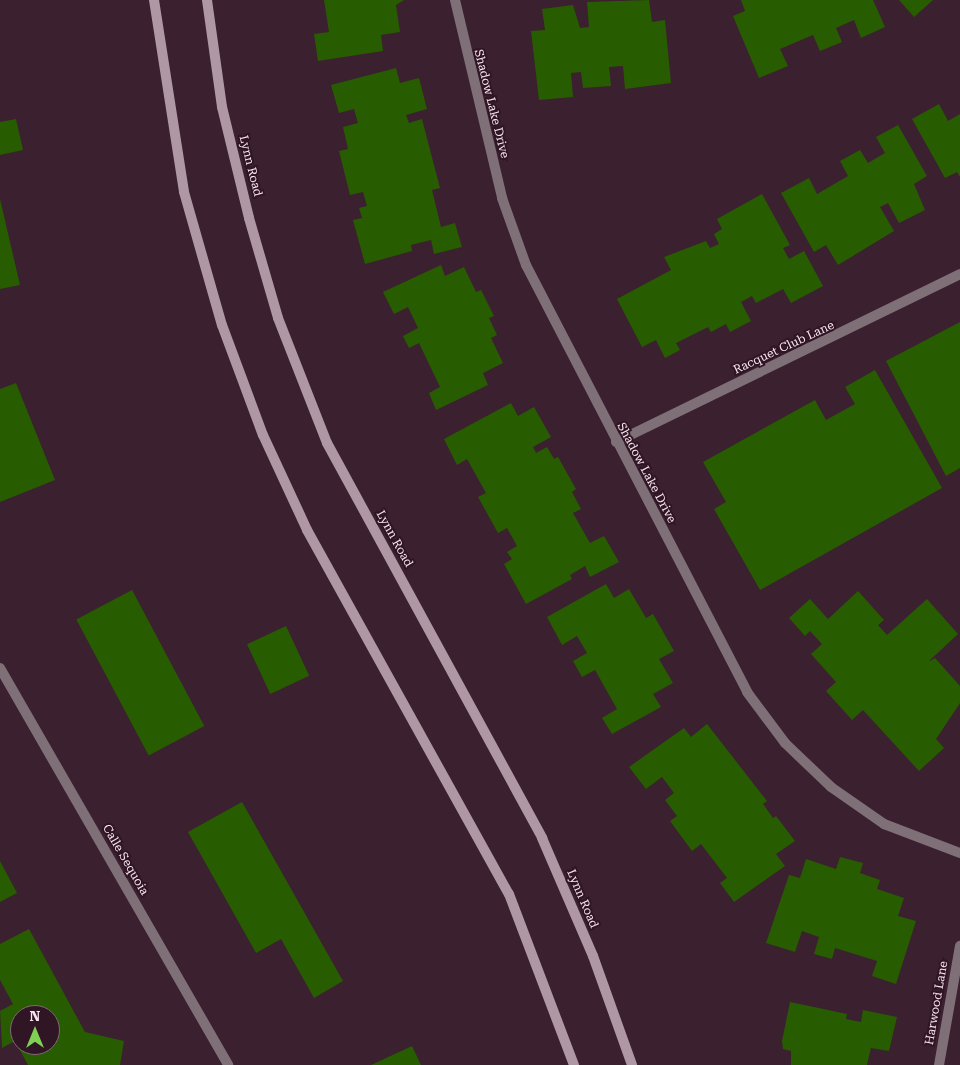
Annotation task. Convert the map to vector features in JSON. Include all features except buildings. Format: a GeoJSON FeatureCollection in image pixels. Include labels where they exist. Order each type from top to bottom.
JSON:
{"type":"FeatureCollection","features":[{"type":"Feature","properties":{"kind":"main road"},"geometry":{"type":"LineString","coordinates":[[154,0],[169,117],[189,211],[222,325],[263,435],[307,530],[509,894],[574,1065]]}},
{"type":"Feature","properties":{"kind":"main road","name":"Lynn Road"},"geometry":{"type":"LineString","coordinates":[[207,0],[222,107],[249,218],[278,318],[327,443],[542,838],[593,956],[632,1065]]}},
{"type":"Feature","properties":{"kind":"street","name":"Shadow Lake Drive"},"geometry":{"type":"LineString","coordinates":[[455,0],[502,198],[526,265],[747,692],[785,743],[831,787],[884,824],[960,853]]}},
{"type":"Feature","properties":{"kind":"street","name":"Racquet Club Lane"},"geometry":{"type":"LineString","coordinates":[[616,442],[960,274]]}},
{"type":"Feature","properties":{"kind":"street","name":"Calle Sequoia"},"geometry":{"type":"LineString","coordinates":[[0,668],[228,1065]]}},
{"type":"Feature","properties":{"kind":"street","name":"Harwood Lane"},"geometry":{"type":"LineString","coordinates":[[939,1065],[960,946]]}}]}
